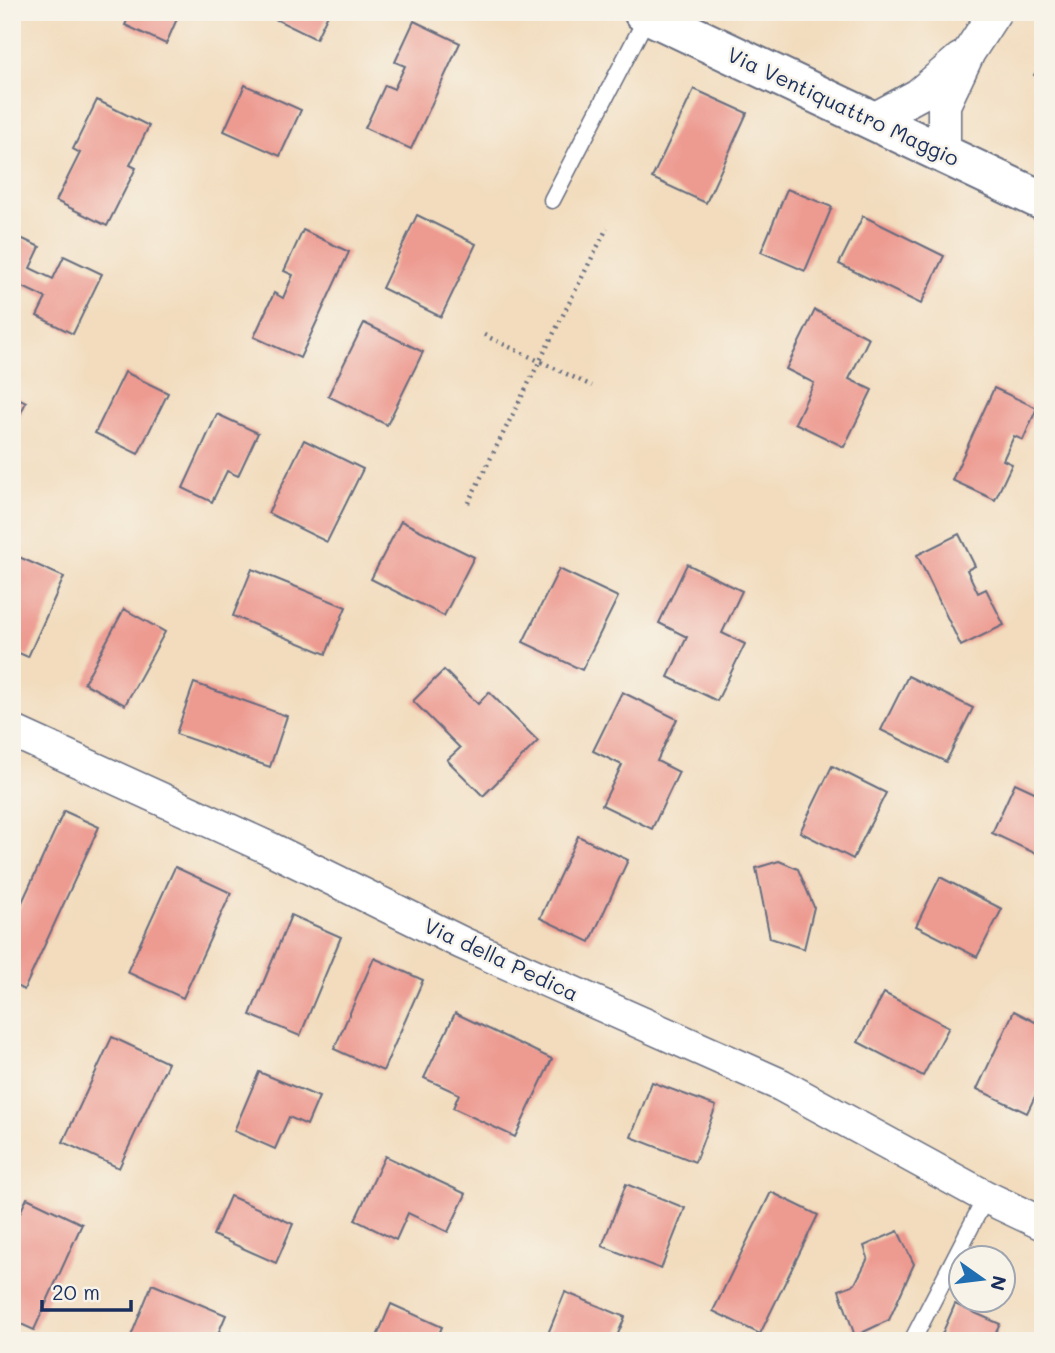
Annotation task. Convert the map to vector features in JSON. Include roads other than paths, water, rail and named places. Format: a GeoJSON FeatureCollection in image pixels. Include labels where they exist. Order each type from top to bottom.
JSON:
{"type":"FeatureCollection","features":[{"type":"Feature","properties":{"kind":"main road","name":"Via Ventiquattro Maggio"},"geometry":{"type":"LineString","coordinates":[[645,13],[1043,201]]}},
{"type":"Feature","properties":{"kind":"street"},"geometry":{"type":"LineString","coordinates":[[944,155],[944,105],[969,52],[995,12]]}},
{"type":"Feature","properties":{"kind":"street"},"geometry":{"type":"LineString","coordinates":[[872,120],[918,95],[969,52]]}},
{"type":"Feature","properties":{"kind":"street","name":"Via della Pedica"},"geometry":{"type":"LineString","coordinates":[[12,731],[258,843],[500,960],[781,1085],[986,1197],[1043,1224]]}},
{"type":"Feature","properties":{"kind":"lane"},"geometry":{"type":"LineString","coordinates":[[552,201],[645,13]]}},
{"type":"Feature","properties":{"kind":"lane"},"geometry":{"type":"LineString","coordinates":[[912,1341],[986,1197]]}}]}
